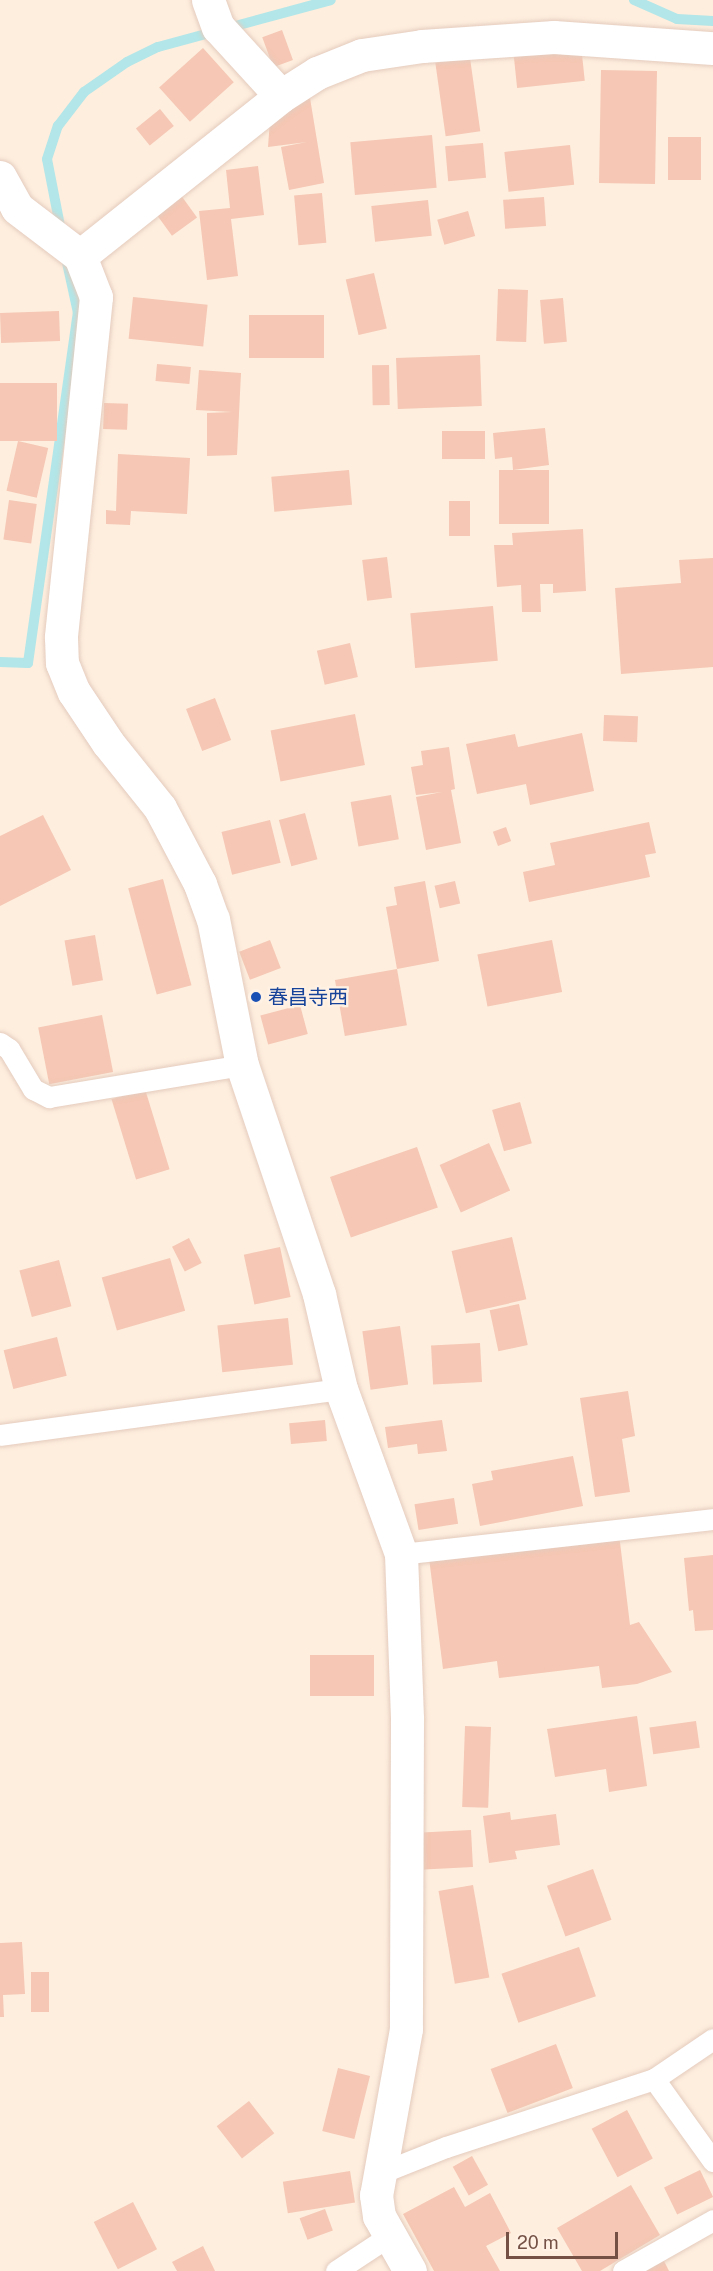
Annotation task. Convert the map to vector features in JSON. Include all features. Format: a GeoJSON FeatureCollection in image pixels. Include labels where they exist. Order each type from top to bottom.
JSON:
{"type":"FeatureCollection","features":[{"type":"Feature","properties":{"kind":"street"},"geometry":{"type":"LineString","coordinates":[[208,0],[218,27],[281,96]]}},
{"type":"Feature","properties":{"kind":"street"},"geometry":{"type":"LineString","coordinates":[[80,256],[281,96],[317,73],[362,55],[422,46],[554,37],[713,48]]}},
{"type":"Feature","properties":{"kind":"street"},"geometry":{"type":"LineString","coordinates":[[0,177],[8,212],[80,256],[96,297],[61,637],[62,663],[74,692],[108,743],[160,808],[200,884],[213,919],[242,1065],[319,1294],[341,1389],[401,1554],[407,1719],[406,2029],[378,2174],[379,2216],[410,2271]]}},
{"type":"Feature","properties":{"kind":"lane"},"geometry":{"type":"LineString","coordinates":[[0,1043],[9,1049],[33,1089],[49,1097],[242,1065]]}},
{"type":"Feature","properties":{"kind":"lane"},"geometry":{"type":"LineString","coordinates":[[0,1435],[341,1389]]}},
{"type":"Feature","properties":{"kind":"lane"},"geometry":{"type":"LineString","coordinates":[[401,1554],[713,1519]]}},
{"type":"Feature","properties":{"kind":"lane"},"geometry":{"type":"LineString","coordinates":[[378,2174],[446,2147],[654,2079],[713,2038]]}},
{"type":"Feature","properties":{"kind":"lane"},"geometry":{"type":"LineString","coordinates":[[654,2079],[713,2161]]}},
{"type":"Feature","properties":{"kind":"lane"},"geometry":{"type":"LineString","coordinates":[[623,2271],[713,2220]]}},
{"type":"Feature","properties":{"kind":"lane"},"geometry":{"type":"LineString","coordinates":[[336,2271],[389,2236]]}},
{"type":"Feature","properties":{"kind":"building"},"geometry":{"type":"Polygon","coordinates":[[[282,30],[293,60],[273,67],[262,37],[282,30]]]}},
{"type":"Feature","properties":{"kind":"building"},"geometry":{"type":"Polygon","coordinates":[[[581,45],[585,81],[517,88],[513,52],[581,45]]]}},
{"type":"Feature","properties":{"kind":"building"},"geometry":{"type":"Polygon","coordinates":[[[203,48],[234,82],[190,122],[159,87],[203,48]]]}},
{"type":"Feature","properties":{"kind":"building"},"geometry":{"type":"Polygon","coordinates":[[[470,58],[480,131],[446,136],[435,63],[470,58]]]}},
{"type":"Feature","properties":{"kind":"building"},"geometry":{"type":"Polygon","coordinates":[[[601,70],[657,71],[655,184],[599,183],[601,70]]]}},
{"type":"Feature","properties":{"kind":"building"},"geometry":{"type":"Polygon","coordinates":[[[310,98],[324,183],[289,190],[281,147],[307,142],[268,147],[270,120],[310,98]]]}},
{"type":"Feature","properties":{"kind":"building"},"geometry":{"type":"Polygon","coordinates":[[[160,109],[174,126],[150,146],[136,129],[160,109]]]}},
{"type":"Feature","properties":{"kind":"building"},"geometry":{"type":"Polygon","coordinates":[[[432,135],[437,188],[355,195],[350,142],[432,135]]]}},
{"type":"Feature","properties":{"kind":"building"},"geometry":{"type":"Polygon","coordinates":[[[668,137],[701,137],[701,180],[668,180],[668,137]]]}},
{"type":"Feature","properties":{"kind":"building"},"geometry":{"type":"Polygon","coordinates":[[[483,143],[486,178],[448,181],[445,146],[483,143]]]}},
{"type":"Feature","properties":{"kind":"building"},"geometry":{"type":"Polygon","coordinates":[[[570,145],[574,185],[509,192],[504,152],[570,145]]]}},
{"type":"Feature","properties":{"kind":"building"},"geometry":{"type":"Polygon","coordinates":[[[258,166],[264,215],[231,219],[238,276],[207,280],[199,211],[230,208],[226,170],[258,166]]]}},
{"type":"Feature","properties":{"kind":"building"},"geometry":{"type":"Polygon","coordinates":[[[322,193],[326,243],[298,245],[294,195],[322,193]]]}},
{"type":"Feature","properties":{"kind":"building"},"geometry":{"type":"Polygon","coordinates":[[[180,194],[197,217],[172,236],[155,212],[180,194]]]}},
{"type":"Feature","properties":{"kind":"building"},"geometry":{"type":"Polygon","coordinates":[[[544,197],[546,226],[505,229],[503,200],[544,197]]]}},
{"type":"Feature","properties":{"kind":"building"},"geometry":{"type":"Polygon","coordinates":[[[428,200],[432,236],[375,242],[371,206],[428,200]]]}},
{"type":"Feature","properties":{"kind":"building"},"geometry":{"type":"Polygon","coordinates":[[[468,211],[475,236],[444,245],[437,220],[468,211]]]}},
{"type":"Feature","properties":{"kind":"building"},"geometry":{"type":"Polygon","coordinates":[[[374,273],[387,329],[359,335],[346,280],[374,273]]]}},
{"type":"Feature","properties":{"kind":"building"},"geometry":{"type":"Polygon","coordinates":[[[498,289],[528,290],[526,342],[496,341],[498,289]]]}},
{"type":"Feature","properties":{"kind":"building"},"geometry":{"type":"Polygon","coordinates":[[[133,297],[208,305],[203,347],[129,339],[133,297]]]}},
{"type":"Feature","properties":{"kind":"building"},"geometry":{"type":"Polygon","coordinates":[[[563,298],[567,342],[544,344],[540,300],[563,298]]]}},
{"type":"Feature","properties":{"kind":"building"},"geometry":{"type":"Polygon","coordinates":[[[59,311],[60,341],[1,343],[0,313],[59,311]]]}},
{"type":"Feature","properties":{"kind":"building"},"geometry":{"type":"Polygon","coordinates":[[[249,315],[324,315],[324,358],[249,358],[249,315]]]}},
{"type":"Feature","properties":{"kind":"building"},"geometry":{"type":"Polygon","coordinates":[[[480,355],[482,406],[398,409],[396,358],[480,355]]]}},
{"type":"Feature","properties":{"kind":"building"},"geometry":{"type":"Polygon","coordinates":[[[157,364],[191,367],[189,384],[156,381],[157,364]]]}},
{"type":"Feature","properties":{"kind":"building"},"geometry":{"type":"Polygon","coordinates":[[[372,365],[389,365],[390,405],[373,405],[372,365]]]}},
{"type":"Feature","properties":{"kind":"building"},"geometry":{"type":"Polygon","coordinates":[[[199,370],[241,373],[237,455],[207,456],[207,413],[232,412],[196,410],[199,370]]]}},
{"type":"Feature","properties":{"kind":"building"},"geometry":{"type":"Polygon","coordinates":[[[0,383],[57,383],[57,441],[0,441],[0,383]]]}},
{"type":"Feature","properties":{"kind":"building"},"geometry":{"type":"Polygon","coordinates":[[[104,403],[128,404],[127,430],[103,429],[104,403]]]}},
{"type":"Feature","properties":{"kind":"building"},"geometry":{"type":"Polygon","coordinates":[[[545,428],[549,465],[513,470],[512,457],[495,459],[493,433],[545,428]]]}},
{"type":"Feature","properties":{"kind":"building"},"geometry":{"type":"Polygon","coordinates":[[[442,431],[485,431],[485,459],[442,459],[442,431]]]}},
{"type":"Feature","properties":{"kind":"building"},"geometry":{"type":"Polygon","coordinates":[[[18,441],[48,448],[37,498],[7,491],[18,441]]]}},
{"type":"Feature","properties":{"kind":"building"},"geometry":{"type":"Polygon","coordinates":[[[118,454],[190,458],[187,514],[131,511],[130,525],[106,524],[106,510],[116,511],[118,454]]]}},
{"type":"Feature","properties":{"kind":"building"},"geometry":{"type":"Polygon","coordinates":[[[349,470],[352,505],[274,512],[271,477],[349,470]]]}},
{"type":"Feature","properties":{"kind":"building"},"geometry":{"type":"Polygon","coordinates":[[[499,470],[549,470],[549,524],[499,524],[499,470]]]}},
{"type":"Feature","properties":{"kind":"building"},"geometry":{"type":"Polygon","coordinates":[[[9,500],[37,504],[31,544],[3,540],[9,500]]]}},
{"type":"Feature","properties":{"kind":"building"},"geometry":{"type":"Polygon","coordinates":[[[449,501],[470,501],[470,536],[449,536],[449,501]]]}},
{"type":"Feature","properties":{"kind":"building"},"geometry":{"type":"Polygon","coordinates":[[[583,529],[586,591],[553,593],[553,584],[540,584],[541,612],[522,612],[521,585],[497,587],[494,545],[513,545],[512,533],[583,529]]]}},
{"type":"Feature","properties":{"kind":"building"},"geometry":{"type":"Polygon","coordinates":[[[387,557],[392,598],[367,601],[362,560],[387,557]]]}},
{"type":"Feature","properties":{"kind":"building"},"geometry":{"type":"Polygon","coordinates":[[[713,558],[713,667],[621,674],[615,588],[681,583],[679,560],[713,558]]]}},
{"type":"Feature","properties":{"kind":"building"},"geometry":{"type":"Polygon","coordinates":[[[493,606],[498,661],[415,668],[410,613],[493,606]]]}},
{"type":"Feature","properties":{"kind":"building"},"geometry":{"type":"Polygon","coordinates":[[[350,643],[358,677],[325,685],[317,651],[350,643]]]}},
{"type":"Feature","properties":{"kind":"building"},"geometry":{"type":"Polygon","coordinates":[[[215,698],[231,740],[202,751],[186,709],[215,698]]]}},
{"type":"Feature","properties":{"kind":"building"},"geometry":{"type":"Polygon","coordinates":[[[355,714],[365,765],[281,781],[271,730],[355,714]]]}},
{"type":"Feature","properties":{"kind":"building"},"geometry":{"type":"Polygon","coordinates":[[[604,715],[638,716],[637,742],[603,741],[604,715]]]}},
{"type":"Feature","properties":{"kind":"building"},"geometry":{"type":"Polygon","coordinates":[[[582,733],[594,791],[530,805],[526,784],[477,794],[466,744],[515,734],[518,747],[582,733]]]}},
{"type":"Feature","properties":{"kind":"building"},"geometry":{"type":"Polygon","coordinates":[[[449,747],[455,789],[451,790],[461,843],[426,850],[416,797],[442,792],[416,795],[411,767],[423,765],[421,751],[449,747]]]}},
{"type":"Feature","properties":{"kind":"building"},"geometry":{"type":"Polygon","coordinates":[[[391,795],[399,839],[358,846],[351,802],[391,795]]]}},
{"type":"Feature","properties":{"kind":"building"},"geometry":{"type":"Polygon","coordinates":[[[305,813],[317,859],[291,866],[279,820],[305,813]]]}},
{"type":"Feature","properties":{"kind":"building"},"geometry":{"type":"Polygon","coordinates":[[[43,815],[71,870],[0,906],[0,836],[43,815]]]}},
{"type":"Feature","properties":{"kind":"building"},"geometry":{"type":"Polygon","coordinates":[[[270,820],[281,863],[232,875],[221,832],[270,820]]]}},
{"type":"Feature","properties":{"kind":"building"},"geometry":{"type":"Polygon","coordinates":[[[649,822],[656,853],[645,855],[650,877],[529,902],[523,872],[555,865],[550,843],[649,822]]]}},
{"type":"Feature","properties":{"kind":"building"},"geometry":{"type":"Polygon","coordinates":[[[506,827],[511,841],[498,846],[493,832],[506,827]]]}},
{"type":"Feature","properties":{"kind":"building"},"geometry":{"type":"Polygon","coordinates":[[[163,879],[191,985],[157,995],[128,888],[163,879]]]}},
{"type":"Feature","properties":{"kind":"building"},"geometry":{"type":"Polygon","coordinates":[[[425,881],[439,961],[397,969],[386,907],[397,905],[394,887],[425,881]]]}},
{"type":"Feature","properties":{"kind":"building"},"geometry":{"type":"Polygon","coordinates":[[[455,881],[460,903],[440,908],[435,886],[455,881]]]}},
{"type":"Feature","properties":{"kind":"building"},"geometry":{"type":"Polygon","coordinates":[[[95,935],[103,980],[72,986],[64,940],[95,935]]]}},
{"type":"Feature","properties":{"kind":"building"},"geometry":{"type":"Polygon","coordinates":[[[270,940],[281,968],[250,980],[239,952],[270,940]]]}},
{"type":"Feature","properties":{"kind":"building"},"geometry":{"type":"Polygon","coordinates":[[[552,940],[562,992],[488,1007],[477,955],[552,940]]]}},
{"type":"Feature","properties":{"kind":"building"},"geometry":{"type":"Polygon","coordinates":[[[397,969],[407,1025],[345,1036],[335,980],[397,969]]]}},
{"type":"Feature","properties":{"kind":"building"},"geometry":{"type":"Polygon","coordinates":[[[300,1005],[308,1034],[268,1045],[260,1016],[300,1005]]]}},
{"type":"Feature","properties":{"kind":"building"},"geometry":{"type":"Polygon","coordinates":[[[102,1015],[113,1072],[49,1084],[38,1027],[102,1015]]]}},
{"type":"Feature","properties":{"kind":"building"},"geometry":{"type":"Polygon","coordinates":[[[145,1089],[170,1169],[136,1180],[112,1099],[145,1089]]]}},
{"type":"Feature","properties":{"kind":"building"},"geometry":{"type":"Polygon","coordinates":[[[520,1102],[532,1143],[504,1151],[492,1110],[520,1102]]]}},
{"type":"Feature","properties":{"kind":"building"},"geometry":{"type":"Polygon","coordinates":[[[489,1143],[510,1191],[461,1212],[440,1165],[489,1143]]]}},
{"type":"Feature","properties":{"kind":"building"},"geometry":{"type":"Polygon","coordinates":[[[417,1147],[438,1208],[351,1237],[330,1177],[417,1147]]]}},
{"type":"Feature","properties":{"kind":"building"},"geometry":{"type":"Polygon","coordinates":[[[512,1237],[526,1299],[466,1313],[452,1251],[512,1237]]]}},
{"type":"Feature","properties":{"kind":"building"},"geometry":{"type":"Polygon","coordinates":[[[189,1238],[202,1263],[185,1272],[172,1247],[189,1238]]]}},
{"type":"Feature","properties":{"kind":"building"},"geometry":{"type":"Polygon","coordinates":[[[280,1247],[291,1297],[254,1305],[244,1255],[280,1247]]]}},
{"type":"Feature","properties":{"kind":"building"},"geometry":{"type":"Polygon","coordinates":[[[170,1258],[185,1311],[117,1330],[102,1278],[170,1258]]]}},
{"type":"Feature","properties":{"kind":"building"},"geometry":{"type":"Polygon","coordinates":[[[59,1260],[71,1306],[32,1317],[19,1271],[59,1260]]]}},
{"type":"Feature","properties":{"kind":"building"},"geometry":{"type":"Polygon","coordinates":[[[519,1304],[528,1345],[498,1351],[490,1310],[519,1304]]]}},
{"type":"Feature","properties":{"kind":"building"},"geometry":{"type":"Polygon","coordinates":[[[288,1318],[293,1365],[222,1372],[217,1325],[288,1318]]]}},
{"type":"Feature","properties":{"kind":"building"},"geometry":{"type":"Polygon","coordinates":[[[400,1326],[408,1384],[371,1390],[362,1331],[400,1326]]]}},
{"type":"Feature","properties":{"kind":"building"},"geometry":{"type":"Polygon","coordinates":[[[57,1337],[67,1376],[13,1389],[4,1350],[57,1337]]]}},
{"type":"Feature","properties":{"kind":"building"},"geometry":{"type":"Polygon","coordinates":[[[480,1343],[482,1382],[433,1385],[431,1346],[480,1343]]]}},
{"type":"Feature","properties":{"kind":"building"},"geometry":{"type":"Polygon","coordinates":[[[628,1391],[635,1436],[622,1439],[630,1492],[595,1497],[580,1398],[628,1391]]]}},
{"type":"Feature","properties":{"kind":"building"},"geometry":{"type":"Polygon","coordinates":[[[325,1420],[327,1441],[291,1444],[289,1423],[325,1420]]]}},
{"type":"Feature","properties":{"kind":"building"},"geometry":{"type":"Polygon","coordinates":[[[442,1420],[447,1451],[418,1454],[417,1444],[388,1448],[385,1427],[442,1420]]]}},
{"type":"Feature","properties":{"kind":"building"},"geometry":{"type":"Polygon","coordinates":[[[573,1456],[583,1506],[480,1526],[472,1484],[493,1480],[491,1471],[573,1456]]]}},
{"type":"Feature","properties":{"kind":"building"},"geometry":{"type":"Polygon","coordinates":[[[454,1498],[458,1524],[419,1530],[414,1504],[454,1498]]]}},
{"type":"Feature","properties":{"kind":"building"},"geometry":{"type":"Polygon","coordinates":[[[619,1534],[630,1625],[639,1622],[672,1672],[637,1684],[602,1688],[599,1666],[499,1678],[497,1661],[443,1669],[429,1558],[619,1534]]]}},
{"type":"Feature","properties":{"kind":"building"},"geometry":{"type":"Polygon","coordinates":[[[713,1555],[713,1630],[695,1631],[693,1610],[689,1611],[684,1558],[713,1555]]]}},
{"type":"Feature","properties":{"kind":"building"},"geometry":{"type":"Polygon","coordinates":[[[310,1655],[374,1655],[374,1696],[310,1696],[310,1655]]]}},
{"type":"Feature","properties":{"kind":"building"},"geometry":{"type":"Polygon","coordinates":[[[637,1716],[647,1786],[609,1792],[606,1769],[555,1777],[547,1729],[637,1716]]]}},
{"type":"Feature","properties":{"kind":"building"},"geometry":{"type":"Polygon","coordinates":[[[696,1721],[700,1748],[653,1754],[649,1728],[696,1721]]]}},
{"type":"Feature","properties":{"kind":"building"},"geometry":{"type":"Polygon","coordinates":[[[465,1726],[491,1727],[488,1808],[462,1807],[465,1726]]]}},
{"type":"Feature","properties":{"kind":"building"},"geometry":{"type":"Polygon","coordinates":[[[510,1812],[511,1820],[556,1814],[560,1845],[515,1851],[517,1859],[489,1863],[483,1816],[510,1812]]]}},
{"type":"Feature","properties":{"kind":"building"},"geometry":{"type":"Polygon","coordinates":[[[471,1830],[473,1867],[424,1870],[422,1833],[471,1830]]]}},
{"type":"Feature","properties":{"kind":"building"},"geometry":{"type":"Polygon","coordinates":[[[593,1869],[611,1920],[565,1937],[547,1886],[593,1869]]]}},
{"type":"Feature","properties":{"kind":"building"},"geometry":{"type":"Polygon","coordinates":[[[473,1885],[489,1978],[455,1984],[439,1891],[473,1885]]]}},
{"type":"Feature","properties":{"kind":"building"},"geometry":{"type":"Polygon","coordinates":[[[22,1942],[25,1994],[3,1995],[4,2017],[0,2017],[0,1943],[22,1942]]]}},
{"type":"Feature","properties":{"kind":"building"},"geometry":{"type":"Polygon","coordinates":[[[579,1947],[596,1996],[518,2023],[501,1974],[579,1947]]]}},
{"type":"Feature","properties":{"kind":"building"},"geometry":{"type":"Polygon","coordinates":[[[31,1972],[49,1972],[49,2012],[31,2012],[31,1972]]]}},
{"type":"Feature","properties":{"kind":"building"},"geometry":{"type":"Polygon","coordinates":[[[556,2044],[573,2088],[507,2113],[491,2069],[556,2044]]]}},
{"type":"Feature","properties":{"kind":"building"},"geometry":{"type":"Polygon","coordinates":[[[338,2068],[370,2076],[354,2139],[322,2131],[338,2068]]]}},
{"type":"Feature","properties":{"kind":"building"},"geometry":{"type":"Polygon","coordinates":[[[249,2101],[274,2133],[242,2159],[217,2126],[249,2101]]]}},
{"type":"Feature","properties":{"kind":"building"},"geometry":{"type":"Polygon","coordinates":[[[627,2110],[653,2159],[618,2177],[592,2129],[627,2110]]]}},
{"type":"Feature","properties":{"kind":"building"},"geometry":{"type":"Polygon","coordinates":[[[472,2156],[488,2185],[469,2196],[453,2167],[472,2156]]]}},
{"type":"Feature","properties":{"kind":"building"},"geometry":{"type":"Polygon","coordinates":[[[700,2170],[713,2197],[677,2214],[664,2188],[700,2170]]]}},
{"type":"Feature","properties":{"kind":"building"},"geometry":{"type":"Polygon","coordinates":[[[350,2171],[355,2203],[288,2213],[283,2182],[350,2171]]]}},
{"type":"Feature","properties":{"kind":"building"},"geometry":{"type":"Polygon","coordinates":[[[631,2185],[660,2235],[600,2271],[582,2271],[557,2228],[631,2185]]]}},
{"type":"Feature","properties":{"kind":"building"},"geometry":{"type":"Polygon","coordinates":[[[454,2187],[465,2207],[490,2193],[511,2233],[486,2246],[500,2271],[434,2271],[403,2214],[454,2187]]]}},
{"type":"Feature","properties":{"kind":"building"},"geometry":{"type":"Polygon","coordinates":[[[133,2202],[157,2249],[118,2269],[94,2222],[133,2202]]]}},
{"type":"Feature","properties":{"kind":"building"},"geometry":{"type":"Polygon","coordinates":[[[325,2209],[333,2231],[307,2240],[300,2218],[325,2209]]]}},
{"type":"Feature","properties":{"kind":"building"},"geometry":{"type":"Polygon","coordinates":[[[203,2246],[215,2271],[177,2271],[172,2262],[203,2246]]]}},
{"type":"Feature","properties":{"kind":"building"},"geometry":{"type":"Polygon","coordinates":[[[663,2259],[669,2271],[640,2271],[663,2259]]]}},
{"type":"Feature","properties":{"kind":"waterway"},"geometry":{"type":"LineString","coordinates":[[61,231],[47,159],[58,126],[84,92],[127,62],[158,47],[331,0]]}},
{"type":"Feature","properties":{"kind":"waterway"},"geometry":{"type":"LineString","coordinates":[[634,0],[677,19],[713,21]]}},
{"type":"Feature","properties":{"kind":"waterway"},"geometry":{"type":"LineString","coordinates":[[0,662],[28,663],[78,313],[66,258]]}},
{"type":"Feature","properties":{"kind":"place","name":"春昌寺西"},"geometry":{"type":"Point","coordinates":[256,997]}}]}
